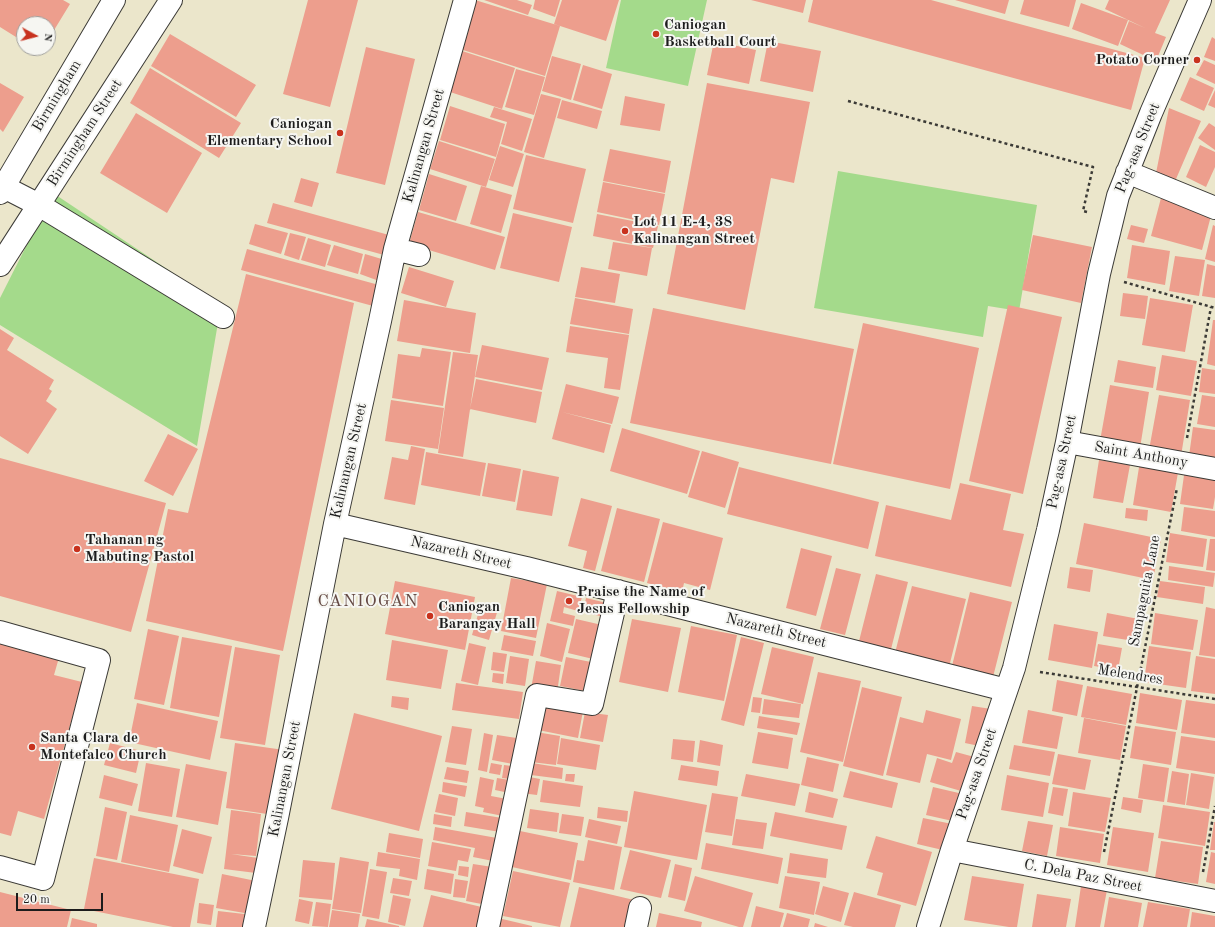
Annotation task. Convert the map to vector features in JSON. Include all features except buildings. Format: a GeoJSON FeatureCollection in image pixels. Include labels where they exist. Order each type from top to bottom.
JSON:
{"type":"FeatureCollection","features":[{"type":"Feature","properties":{"kind":"street","name":"Birmingham"},"geometry":{"type":"LineString","coordinates":[[1,188],[114,0]]}},
{"type":"Feature","properties":{"kind":"street","name":"Birmingham Street"},"geometry":{"type":"LineString","coordinates":[[0,265],[170,0]]}},
{"type":"Feature","properties":{"kind":"street","name":"Kalinangan Street"},"geometry":{"type":"LineString","coordinates":[[254,927],[335,524],[395,249],[465,0]]}},
{"type":"Feature","properties":{"kind":"street","name":"Pag-asa Street"},"geometry":{"type":"LineString","coordinates":[[928,927],[952,850],[1014,668],[1048,530],[1067,442],[1099,274],[1118,196],[1151,113],[1200,0]]}},
{"type":"Feature","properties":{"kind":"street"},"geometry":{"type":"LineString","coordinates":[[1127,172],[1215,208]]}},
{"type":"Feature","properties":{"kind":"street"},"geometry":{"type":"LineString","coordinates":[[1,188],[39,205],[223,317]]}},
{"type":"Feature","properties":{"kind":"street"},"geometry":{"type":"LineString","coordinates":[[395,249],[419,256]]}},
{"type":"Feature","properties":{"kind":"street","name":"Saint Anthony"},"geometry":{"type":"LineString","coordinates":[[1067,442],[1215,469]]}},
{"type":"Feature","properties":{"kind":"street","name":"Nazareth Street"},"geometry":{"type":"LineString","coordinates":[[335,524],[526,568],[1006,690]]}},
{"type":"Feature","properties":{"kind":"street"},"geometry":{"type":"LineString","coordinates":[[488,927],[537,695],[592,704],[618,591]]}},
{"type":"Feature","properties":{"kind":"street"},"geometry":{"type":"LineString","coordinates":[[0,632],[99,660],[44,879],[0,866]]}},
{"type":"Feature","properties":{"kind":"street","name":"C. Dela Paz Street"},"geometry":{"type":"LineString","coordinates":[[952,850],[1207,900]]}},
{"type":"Feature","properties":{"kind":"path"},"geometry":{"type":"LineString","coordinates":[[848,101],[1093,167]]}},
{"type":"Feature","properties":{"kind":"path"},"geometry":{"type":"LineString","coordinates":[[1099,274],[1215,308]]}},
{"type":"Feature","properties":{"kind":"path","name":"Sampaguita Lane"},"geometry":{"type":"LineString","coordinates":[[1098,879],[1182,463],[1211,307]]}},
{"type":"Feature","properties":{"kind":"path","name":"Melendres"},"geometry":{"type":"LineString","coordinates":[[1042,672],[1215,699]]}},
{"type":"Feature","properties":{"kind":"path"},"geometry":{"type":"LineString","coordinates":[[1207,900],[1215,806]]}},
{"type":"Feature","properties":{"kind":"green space","name":"Caniogan Basketball Court"},"geometry":{"type":"Polygon","coordinates":[[[621,0],[707,0],[688,86],[606,68],[621,0]]]}},
{"type":"Feature","properties":{"kind":"green space"},"geometry":{"type":"Polygon","coordinates":[[[838,171],[1037,205],[1019,311],[988,306],[983,337],[814,308],[838,171]]]}},
{"type":"Feature","properties":{"kind":"green space"},"geometry":{"type":"Polygon","coordinates":[[[53,193],[221,305],[197,446],[0,325],[0,298],[53,193]]]}},
{"type":"Feature","properties":{"kind":"place","name":"Caniogan Basketball Court"},"geometry":{"type":"Point","coordinates":[656,34]}},
{"type":"Feature","properties":{"kind":"place","name":"Potato Corner"},"geometry":{"type":"Point","coordinates":[1197,60]}},
{"type":"Feature","properties":{"kind":"place","name":"Caniogan Elementary School"},"geometry":{"type":"Point","coordinates":[340,133]}},
{"type":"Feature","properties":{"kind":"place","name":"Lot 11 E-4, 38 Kalinangan Street"},"geometry":{"type":"Point","coordinates":[625,231]}},
{"type":"Feature","properties":{"kind":"place","name":"Tahanan ng Mabuting Pastol"},"geometry":{"type":"Point","coordinates":[77,549]}},
{"type":"Feature","properties":{"kind":"place","name":"Praise the Name of Jesus Fellowship"},"geometry":{"type":"Point","coordinates":[569,601]}},
{"type":"Feature","properties":{"kind":"place","name":"Caniogan Barangay Hall"},"geometry":{"type":"Point","coordinates":[430,616]}},
{"type":"Feature","properties":{"kind":"place","name":"Santa Clara de Montefalco Church"},"geometry":{"type":"Point","coordinates":[32,747]}},
{"type":"Feature","properties":{"kind":"district","name":"CANIOGAN"},"geometry":{"type":"Point","coordinates":[368,602]}}]}
